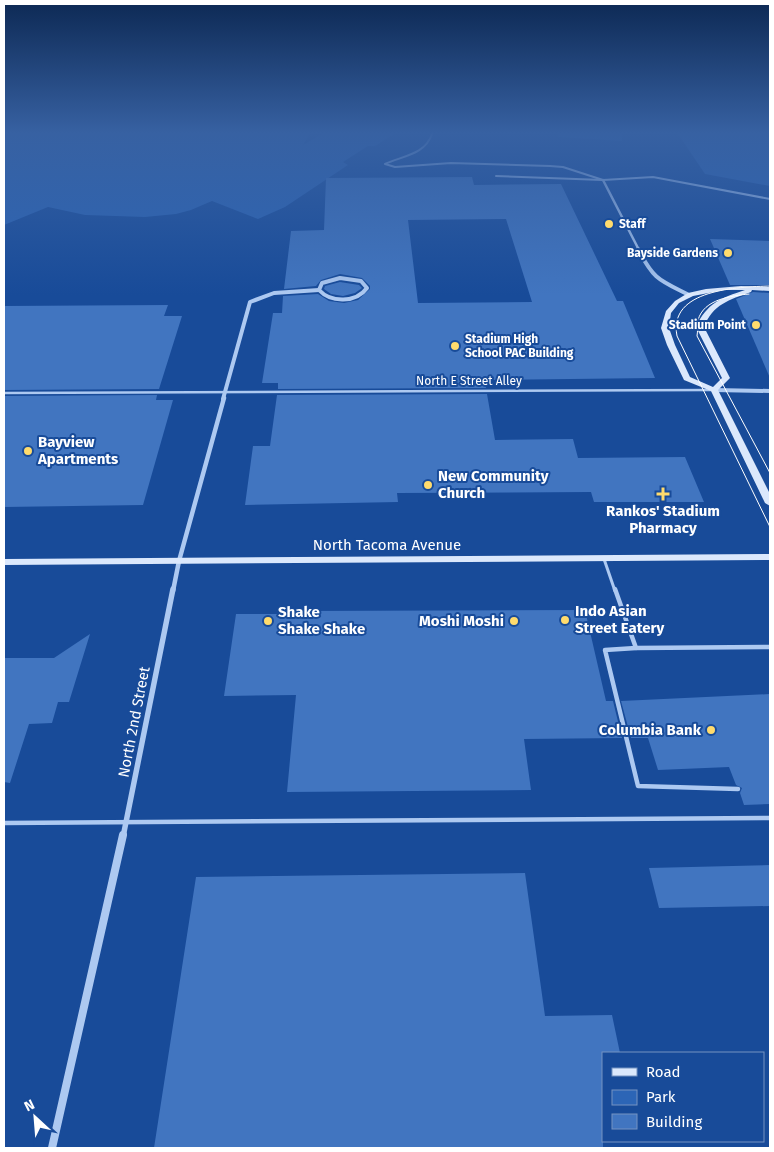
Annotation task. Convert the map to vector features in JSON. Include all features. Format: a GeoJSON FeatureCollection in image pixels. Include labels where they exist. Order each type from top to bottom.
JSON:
{"type":"FeatureCollection","features":[{"type":"Feature","properties":{"kind":"street"},"geometry":{"type":"LineString","coordinates":[[607,188],[649,270],[658,279],[688,295]]}},
{"type":"Feature","properties":{"kind":"street"},"geometry":{"type":"LineString","coordinates":[[340,278],[361,281],[367,288],[355,297],[340,299],[326,297],[319,290],[322,283],[340,278]]}},
{"type":"Feature","properties":{"kind":"street"},"geometry":{"type":"LineString","coordinates":[[770,289],[713,288],[688,295],[672,309],[665,329],[688,378],[714,390],[770,391]]}},
{"type":"Feature","properties":{"kind":"street"},"geometry":{"type":"LineString","coordinates":[[714,390],[726,378],[700,327],[704,314],[721,300],[757,289]]}},
{"type":"Feature","properties":{"kind":"street","name":"North 2nd Street"},"geometry":{"type":"LineString","coordinates":[[52,1148],[126,823],[179,561],[250,302],[257,297],[279,292],[319,290]]}},
{"type":"Feature","properties":{"kind":"street"},"geometry":{"type":"LineString","coordinates":[[714,390],[770,503]]}},
{"type":"Feature","properties":{"kind":"street","name":"North Tacoma Avenue"},"geometry":{"type":"LineString","coordinates":[[4,562],[770,557]]}},
{"type":"Feature","properties":{"kind":"lane"},"geometry":{"type":"LineString","coordinates":[[711,188],[770,199]]}},
{"type":"Feature","properties":{"kind":"lane","name":"North E Street Alley"},"geometry":{"type":"LineString","coordinates":[[4,393],[714,390]]}},
{"type":"Feature","properties":{"kind":"lane"},"geometry":{"type":"LineString","coordinates":[[604,559],[636,648]]}},
{"type":"Feature","properties":{"kind":"lane"},"geometry":{"type":"LineString","coordinates":[[738,789],[638,786],[605,650],[770,647]]}},
{"type":"Feature","properties":{"kind":"lane"},"geometry":{"type":"LineString","coordinates":[[4,823],[770,818]]}},
{"type":"Feature","properties":{"kind":"green space"},"geometry":{"type":"Polygon","coordinates":[[[4,188],[314,188],[285,207],[258,219],[212,201],[176,214],[145,217],[85,215],[48,207],[4,225],[4,188]]]}},
{"type":"Feature","properties":{"kind":"building"},"geometry":{"type":"Polygon","coordinates":[[[326,188],[563,188],[617,301],[623,301],[655,378],[485,380],[486,388],[278,389],[278,383],[262,383],[273,313],[282,313],[283,296],[318,294],[329,301],[344,303],[358,300],[370,289],[370,286],[362,278],[340,274],[321,280],[316,286],[284,289],[291,231],[324,230],[326,188]],[[506,219],[408,220],[418,303],[532,302],[506,219]]]}},
{"type":"Feature","properties":{"kind":"building","name":"Bayside Gardens"},"geometry":{"type":"Polygon","coordinates":[[[710,239],[770,241],[770,285],[730,285],[710,239]]]}},
{"type":"Feature","properties":{"kind":"building"},"geometry":{"type":"Polygon","coordinates":[[[340,282],[359,285],[362,288],[355,293],[343,296],[331,294],[324,289],[325,286],[340,282]]]}},
{"type":"Feature","properties":{"kind":"building"},"geometry":{"type":"Polygon","coordinates":[[[753,292],[770,293],[770,378],[736,299],[753,292]]]}},
{"type":"Feature","properties":{"kind":"building"},"geometry":{"type":"Polygon","coordinates":[[[168,305],[164,316],[182,316],[159,389],[4,390],[4,306],[168,305]]]}},
{"type":"Feature","properties":{"kind":"building"},"geometry":{"type":"Polygon","coordinates":[[[487,394],[495,440],[573,439],[578,458],[685,457],[704,502],[594,502],[591,492],[397,493],[398,502],[245,505],[253,446],[270,446],[277,395],[487,394]]]}},
{"type":"Feature","properties":{"kind":"building","name":"Bayview Apartments"},"geometry":{"type":"Polygon","coordinates":[[[157,395],[156,400],[173,400],[143,505],[4,507],[4,396],[157,395]]]}},
{"type":"Feature","properties":{"kind":"building"},"geometry":{"type":"Polygon","coordinates":[[[585,610],[606,701],[613,701],[622,738],[524,739],[531,790],[287,792],[296,695],[224,696],[236,614],[303,614],[303,611],[585,610]]]}},
{"type":"Feature","properties":{"kind":"building"},"geometry":{"type":"Polygon","coordinates":[[[90,634],[69,702],[58,702],[52,723],[29,724],[10,783],[4,782],[4,658],[54,658],[90,634]]]}},
{"type":"Feature","properties":{"kind":"building"},"geometry":{"type":"Polygon","coordinates":[[[770,694],[770,804],[744,805],[740,793],[742,788],[736,785],[729,767],[658,770],[648,738],[631,738],[621,701],[770,694]]]}},
{"type":"Feature","properties":{"kind":"building"},"geometry":{"type":"Polygon","coordinates":[[[770,865],[770,906],[659,908],[649,868],[770,865]]]}},
{"type":"Feature","properties":{"kind":"building"},"geometry":{"type":"Polygon","coordinates":[[[525,873],[545,1016],[612,1015],[620,1052],[602,1052],[603,1148],[154,1148],[196,877],[525,873]]]}},
{"type":"Feature","properties":{"kind":"tram line"},"geometry":{"type":"LineString","coordinates":[[770,286],[724,290],[708,294],[694,300],[683,308],[677,320],[677,336],[770,527]]}},
{"type":"Feature","properties":{"kind":"tram line"},"geometry":{"type":"LineString","coordinates":[[749,294],[719,300],[706,307],[698,320],[697,336],[770,473]]}},
{"type":"Feature","properties":{"kind":"place","name":"Staff"},"geometry":{"type":"Point","coordinates":[609,224]}},
{"type":"Feature","properties":{"kind":"place","name":"Bayside Gardens"},"geometry":{"type":"Point","coordinates":[728,253]}},
{"type":"Feature","properties":{"kind":"place","name":"Stadium Point"},"geometry":{"type":"Point","coordinates":[756,325]}},
{"type":"Feature","properties":{"kind":"place","name":"Stadium High School PAC Building"},"geometry":{"type":"Point","coordinates":[455,346]}},
{"type":"Feature","properties":{"kind":"place","name":"Bayview Apartments"},"geometry":{"type":"Point","coordinates":[28,451]}},
{"type":"Feature","properties":{"kind":"place","name":"New Community Church"},"geometry":{"type":"Point","coordinates":[428,485]}},
{"type":"Feature","properties":{"kind":"place","name":"Rankos' Stadium Pharmacy"},"geometry":{"type":"Point","coordinates":[663,494]}},
{"type":"Feature","properties":{"kind":"place","name":"Indo Asian Street Eatery"},"geometry":{"type":"Point","coordinates":[565,620]}},
{"type":"Feature","properties":{"kind":"place","name":"Shake Shake Shake"},"geometry":{"type":"Point","coordinates":[268,621]}},
{"type":"Feature","properties":{"kind":"place","name":"Moshi Moshi"},"geometry":{"type":"Point","coordinates":[514,621]}},
{"type":"Feature","properties":{"kind":"place","name":"Columbia Bank"},"geometry":{"type":"Point","coordinates":[711,730]}}]}
